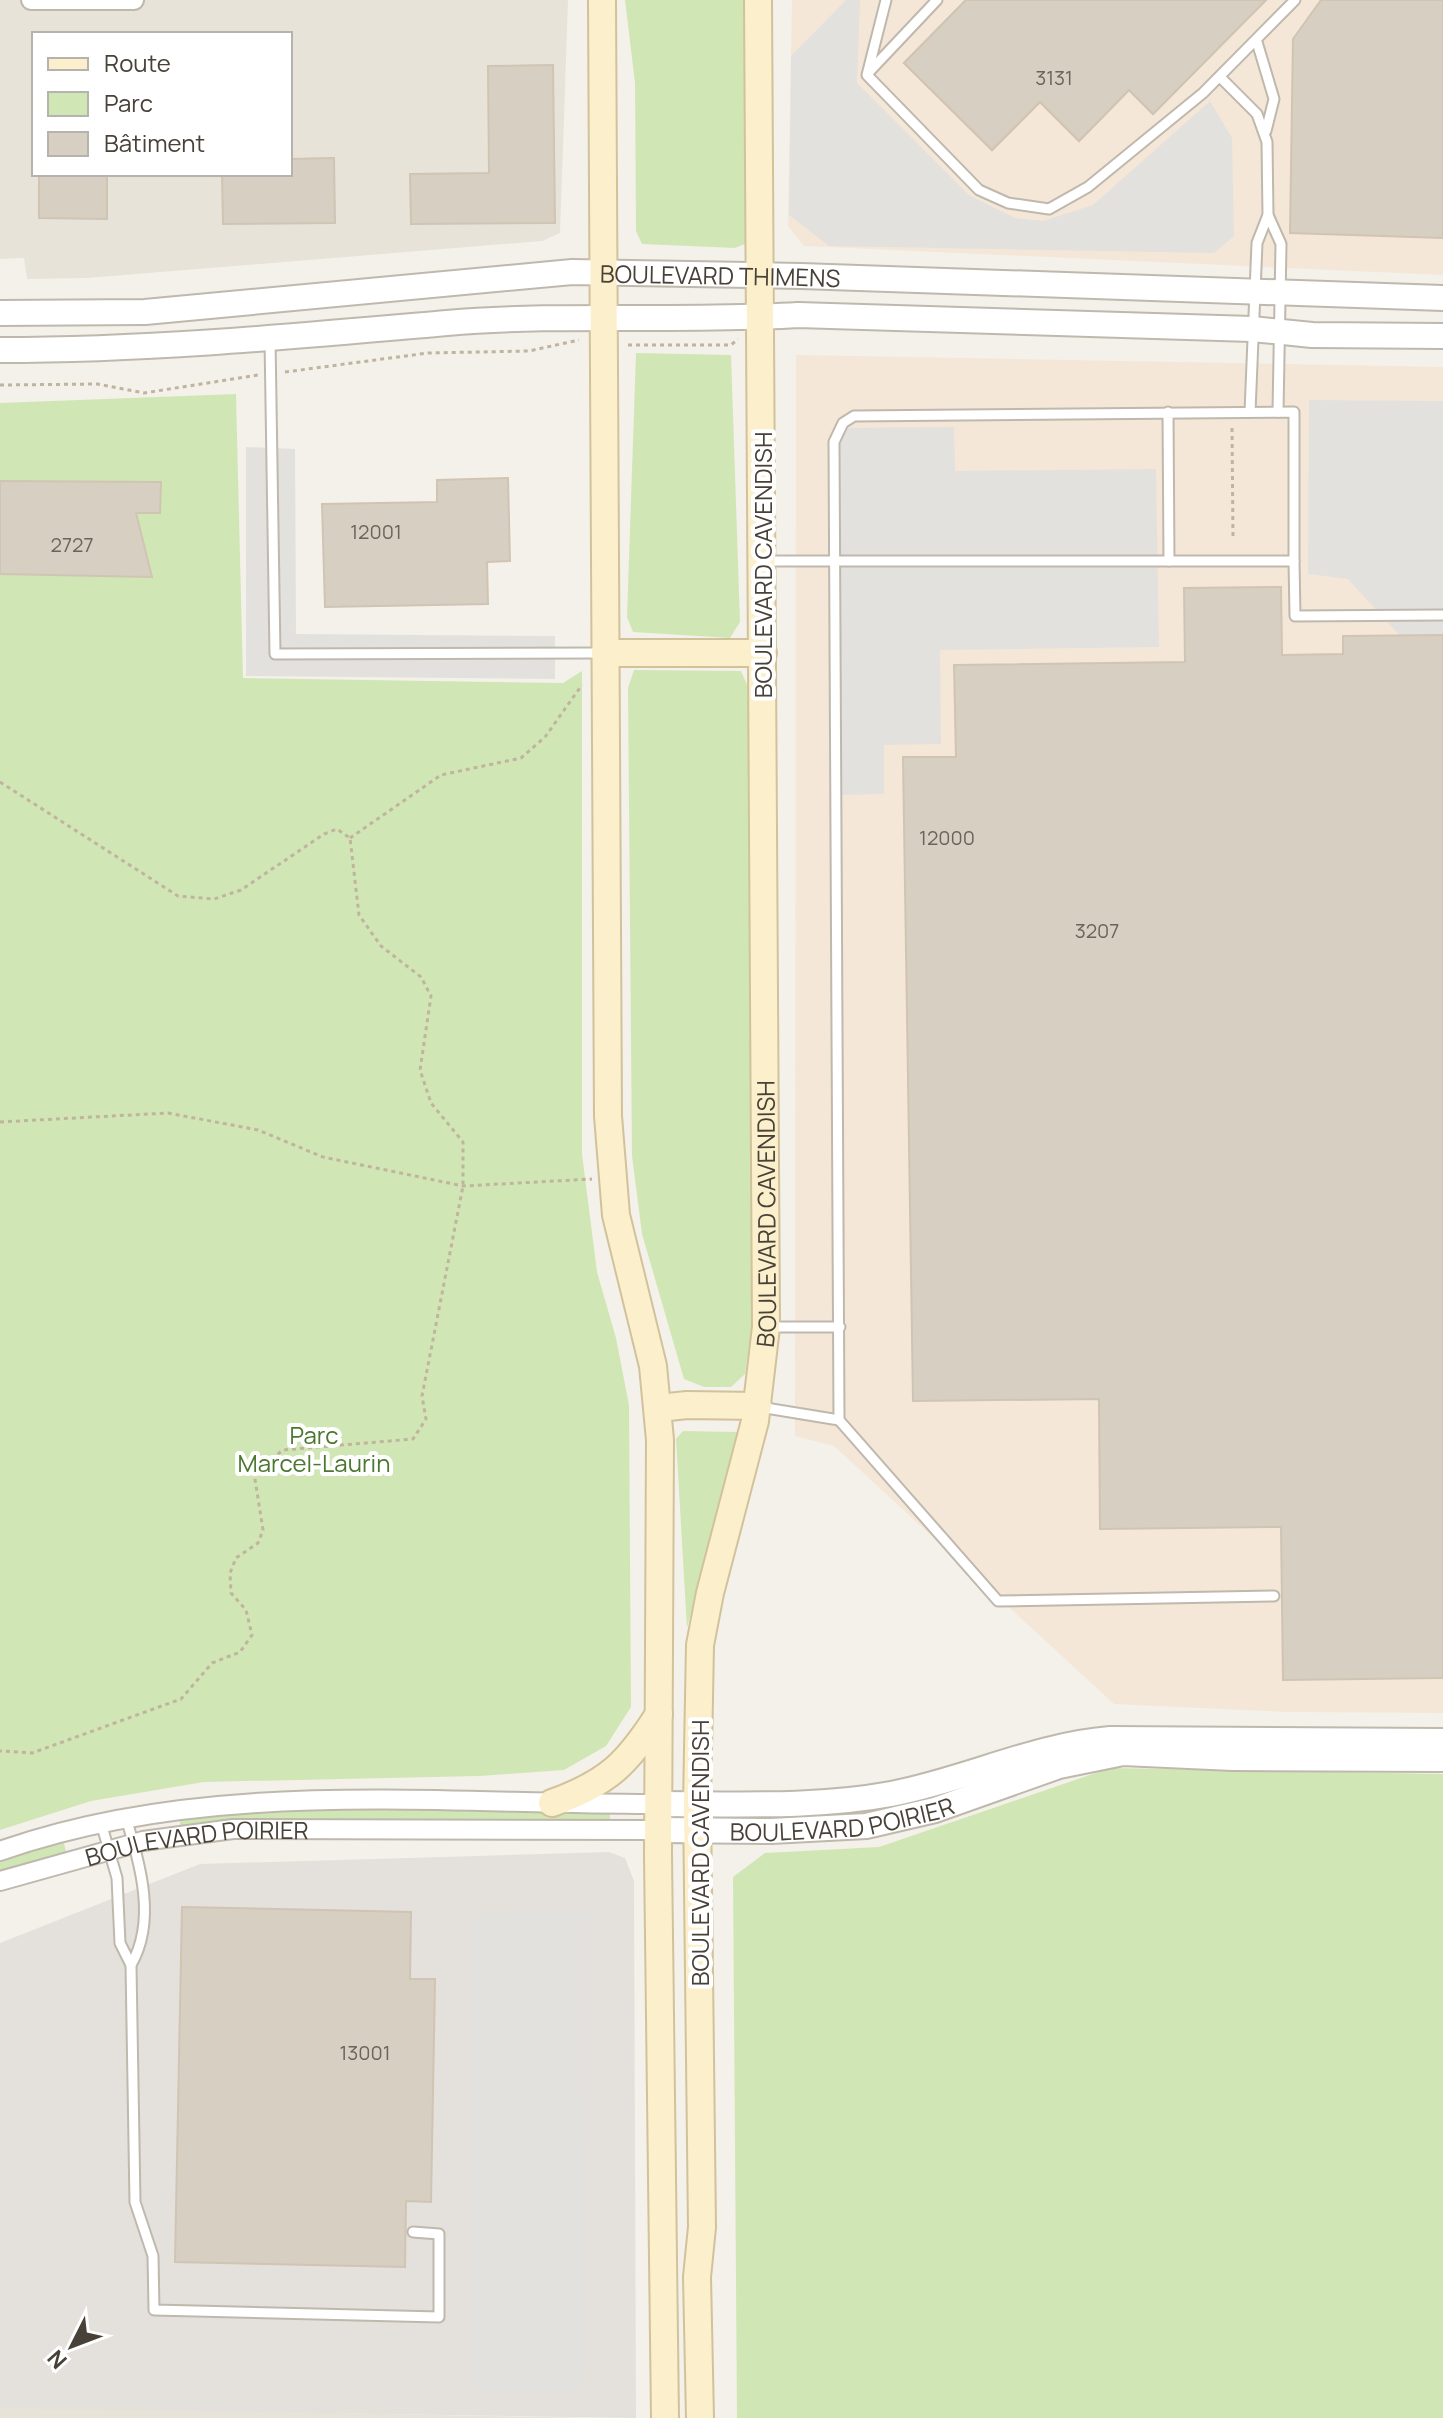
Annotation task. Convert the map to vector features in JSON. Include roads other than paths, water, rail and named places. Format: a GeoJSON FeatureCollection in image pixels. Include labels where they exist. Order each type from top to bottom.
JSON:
{"type":"FeatureCollection","features":[{"type":"Feature","properties":{"kind":"main road","name":"BOULEVARD CAVENDISH"},"geometry":{"type":"LineString","coordinates":[[602,0],[609,1153],[620,1239],[646,1331],[659,1408],[661,2257],[665,2418]]}},
{"type":"Feature","properties":{"kind":"main road","name":"BOULEVARD CAVENDISH"},"geometry":{"type":"LineString","coordinates":[[700,2418],[699,2256],[702,2227],[697,1804],[700,1637],[758,1406],[766,1327],[758,0]]}},
{"type":"Feature","properties":{"kind":"main road"},"geometry":{"type":"LineString","coordinates":[[605,653],[763,653]]}},
{"type":"Feature","properties":{"kind":"main road"},"geometry":{"type":"LineString","coordinates":[[659,1408],[758,1406]]}},
{"type":"Feature","properties":{"kind":"main road"},"geometry":{"type":"LineString","coordinates":[[552,1803],[589,1788],[616,1772],[636,1750],[659,1714]]}},
{"type":"Feature","properties":{"kind":"main road"},"geometry":{"type":"LineString","coordinates":[[661,2257],[699,2256]]}},
{"type":"Feature","properties":{"kind":"street"},"geometry":{"type":"LineString","coordinates":[[31,0],[134,0]]}},
{"type":"Feature","properties":{"kind":"street","name":"BOULEVARD THIMENS"},"geometry":{"type":"LineString","coordinates":[[0,313],[145,312],[562,273],[760,275],[1443,298]]}},
{"type":"Feature","properties":{"kind":"street","name":"BOULEVARD THIMENS"},"geometry":{"type":"LineString","coordinates":[[0,350],[122,349],[449,323],[761,318],[897,317],[1252,329],[1312,335],[1443,336]]}},
{"type":"Feature","properties":{"kind":"street","name":"BOULEVARD POIRIER"},"geometry":{"type":"LineString","coordinates":[[0,1881],[133,1844],[207,1831],[659,1817],[697,1804],[810,1804],[882,1796],[1099,1740],[1443,1741]]}},
{"type":"Feature","properties":{"kind":"street","name":"BOULEVARD POIRIER"},"geometry":{"type":"LineString","coordinates":[[0,1851],[126,1818],[177,1809],[257,1803],[552,1803],[659,1817],[698,1831],[827,1830],[866,1826],[935,1810],[1059,1766],[1123,1753],[1233,1758],[1443,1759]]}},
{"type":"Feature","properties":{"kind":"lane"},"geometry":{"type":"LineString","coordinates":[[867,75],[886,0]]}},
{"type":"Feature","properties":{"kind":"lane"},"geometry":{"type":"LineString","coordinates":[[867,75],[937,0]]}},
{"type":"Feature","properties":{"kind":"lane"},"geometry":{"type":"LineString","coordinates":[[867,75],[979,190],[1008,203],[1049,209],[1088,187],[1220,77],[1295,0]]}},
{"type":"Feature","properties":{"kind":"lane"},"geometry":{"type":"LineString","coordinates":[[1257,42],[1274,99],[1266,132],[1268,215],[1281,244],[1278,412]]}},
{"type":"Feature","properties":{"kind":"lane"},"geometry":{"type":"LineString","coordinates":[[1220,77],[1257,114],[1266,132]]}},
{"type":"Feature","properties":{"kind":"lane"},"geometry":{"type":"LineString","coordinates":[[1250,412],[1257,243],[1268,215]]}},
{"type":"Feature","properties":{"kind":"lane"},"geometry":{"type":"LineString","coordinates":[[270,337],[275,654],[605,653]]}},
{"type":"Feature","properties":{"kind":"lane"},"geometry":{"type":"LineString","coordinates":[[1168,412],[1169,561]]}},
{"type":"Feature","properties":{"kind":"lane"},"geometry":{"type":"LineString","coordinates":[[839,1420],[834,442],[843,423],[854,416],[1294,412],[1295,616],[1443,615]]}},
{"type":"Feature","properties":{"kind":"lane"},"geometry":{"type":"LineString","coordinates":[[762,561],[1294,561]]}},
{"type":"Feature","properties":{"kind":"lane"},"geometry":{"type":"LineString","coordinates":[[766,1327],[840,1327]]}},
{"type":"Feature","properties":{"kind":"lane"},"geometry":{"type":"LineString","coordinates":[[758,1406],[839,1420],[998,1601],[1274,1596]]}},
{"type":"Feature","properties":{"kind":"lane"},"geometry":{"type":"LineString","coordinates":[[126,1818],[143,1884],[143,1944],[131,1965]]}},
{"type":"Feature","properties":{"kind":"lane"},"geometry":{"type":"LineString","coordinates":[[101,1823],[117,1878],[120,1943],[131,1965],[135,2202],[153,2256],[154,2310],[439,2317],[439,2234],[413,2232]]}},
{"type":"Feature","properties":{"kind":"park label","name":"Parc Marcel-Laurin"},"geometry":{"type":"Point","coordinates":[314,1448]}}]}
